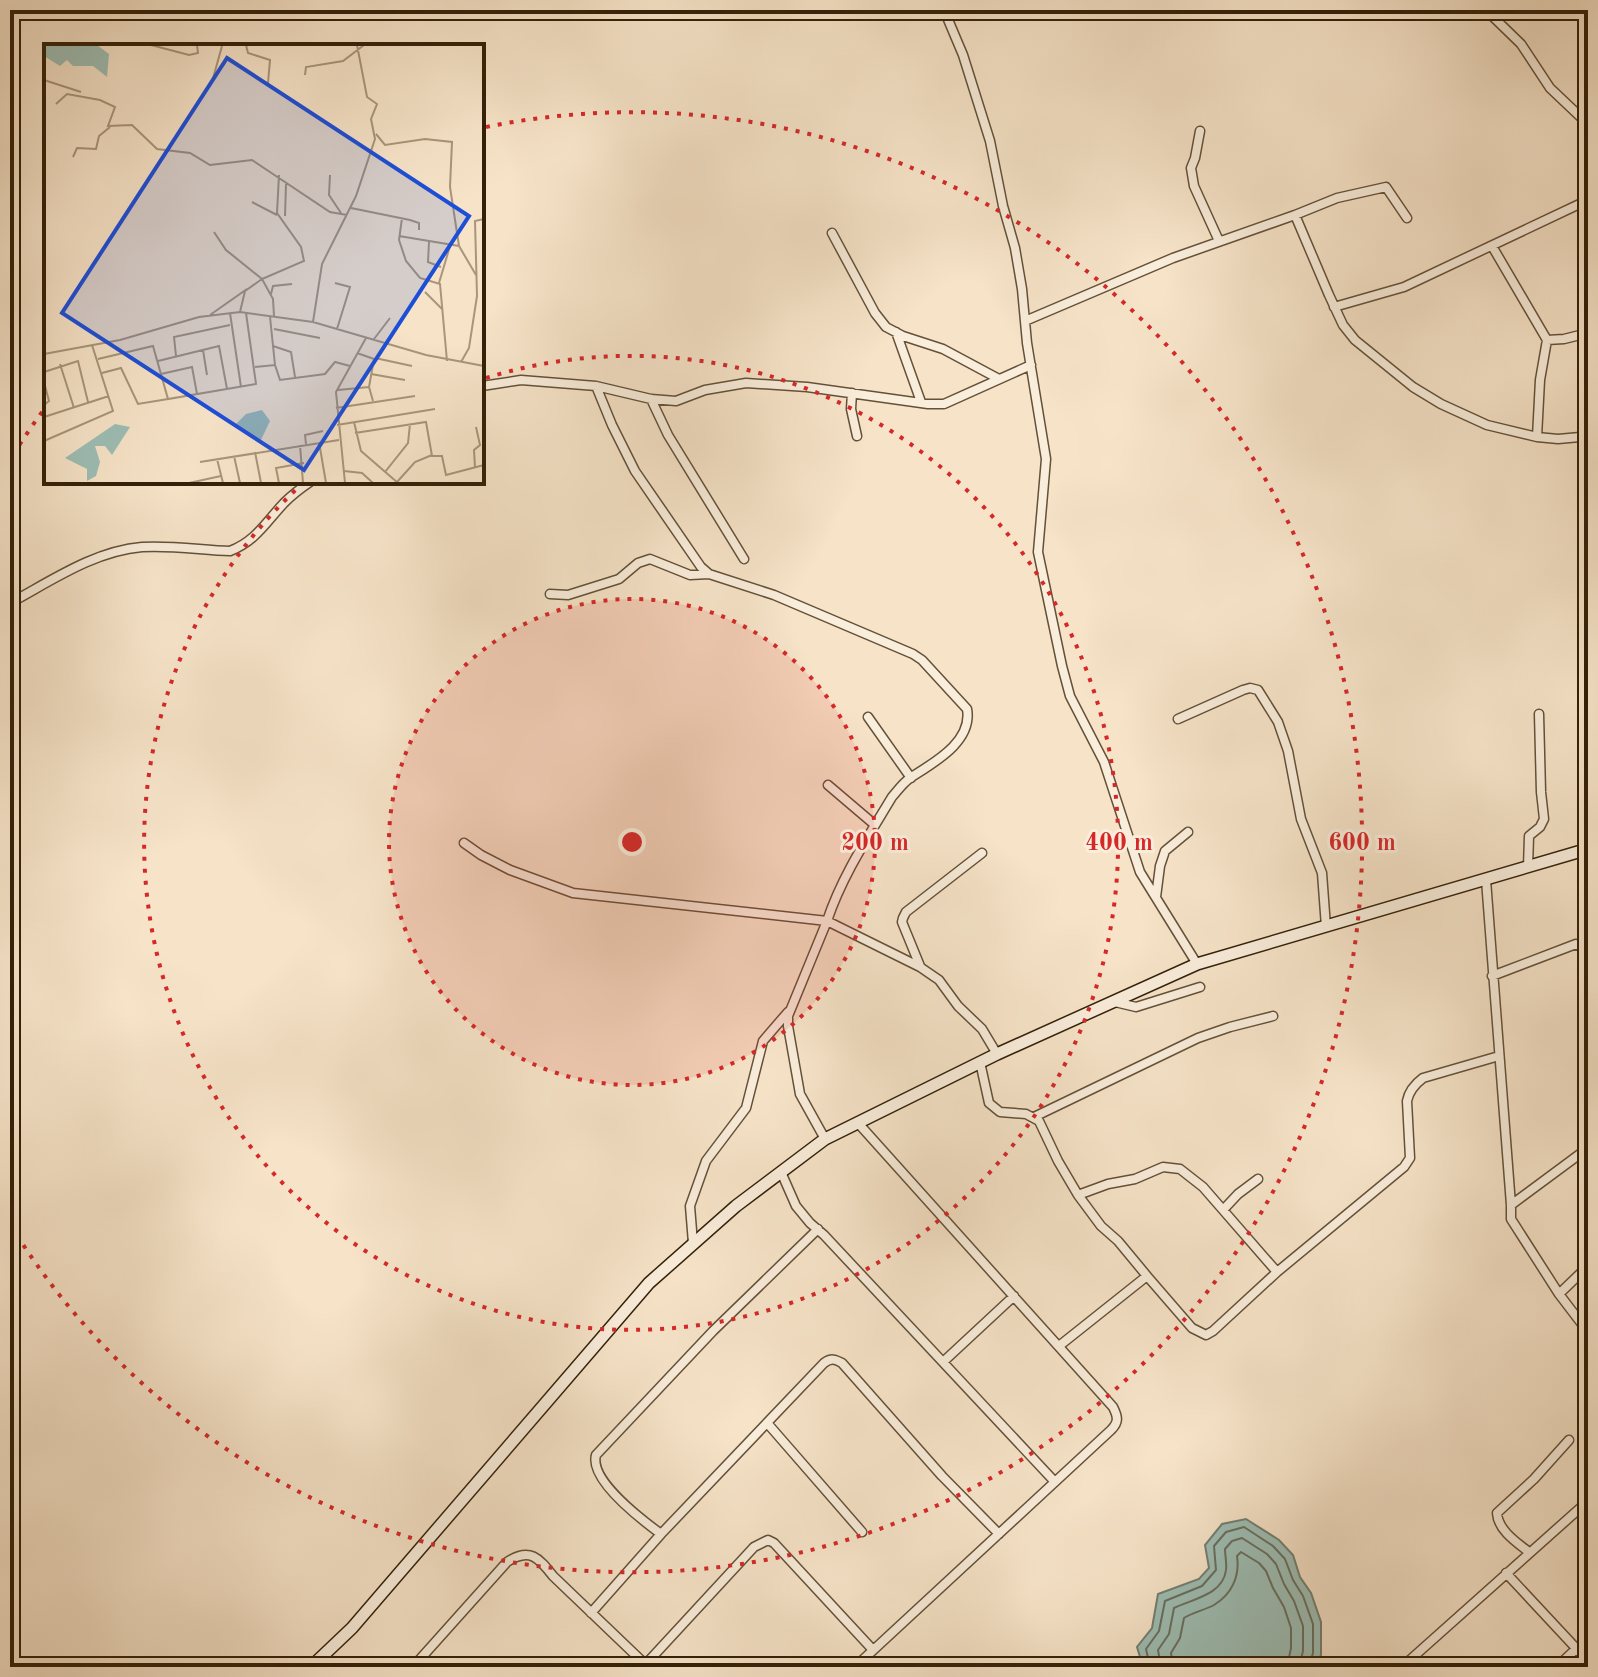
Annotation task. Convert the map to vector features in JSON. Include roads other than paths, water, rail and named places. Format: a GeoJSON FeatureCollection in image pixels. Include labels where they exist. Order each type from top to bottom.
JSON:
{"type":"FeatureCollection","features":[{"type":"Feature","properties":{"kind":"main road"},"geometry":{"type":"LineString","coordinates":[[311,1667],[352,1628],[649,1283],[736,1206],[825,1139],[997,1054],[1197,964],[1588,849]]}},
{"type":"Feature","properties":{"kind":"street"},"geometry":{"type":"LineString","coordinates":[[944,10],[963,55],[990,141],[1015,248],[1046,459],[1038,552],[1062,666],[1070,696],[1104,762],[1140,872],[1197,964]]}},
{"type":"Feature","properties":{"kind":"street"},"geometry":{"type":"LineString","coordinates":[[1486,10],[1521,44],[1550,88],[1588,124]]}},
{"type":"Feature","properties":{"kind":"street"},"geometry":{"type":"LineString","coordinates":[[1200,131],[1191,168],[1194,186],[1219,241]]}},
{"type":"Feature","properties":{"kind":"street"},"geometry":{"type":"LineString","coordinates":[[1025,321],[1173,258],[1337,198],[1386,187],[1407,218]]}},
{"type":"Feature","properties":{"kind":"street"},"geometry":{"type":"LineString","coordinates":[[1334,307],[1404,287],[1588,200]]}},
{"type":"Feature","properties":{"kind":"street"},"geometry":{"type":"LineString","coordinates":[[1295,215],[1343,325],[1355,340],[1413,387],[1487,425],[1558,439],[1580,437],[1588,432]]}},
{"type":"Feature","properties":{"kind":"street"},"geometry":{"type":"LineString","coordinates":[[832,233],[875,313],[886,327],[943,349],[999,379]]}},
{"type":"Feature","properties":{"kind":"street"},"geometry":{"type":"LineString","coordinates":[[1492,246],[1547,340],[1540,380],[1537,437]]}},
{"type":"Feature","properties":{"kind":"street"},"geometry":{"type":"LineString","coordinates":[[896,332],[921,402]]}},
{"type":"Feature","properties":{"kind":"street"},"geometry":{"type":"LineString","coordinates":[[1547,340],[1588,333]]}},
{"type":"Feature","properties":{"kind":"street"},"geometry":{"type":"LineString","coordinates":[[484,386],[521,380],[596,386],[651,399],[676,401],[705,390],[746,383],[807,387],[944,404],[1031,365]]}},
{"type":"Feature","properties":{"kind":"street"},"geometry":{"type":"LineString","coordinates":[[596,386],[635,471],[709,574]]}},
{"type":"Feature","properties":{"kind":"street"},"geometry":{"type":"LineString","coordinates":[[852,393],[851,409],[857,436]]}},
{"type":"Feature","properties":{"kind":"street"},"geometry":{"type":"LineString","coordinates":[[651,399],[668,435],[744,559]]}},
{"type":"Feature","properties":{"kind":"street"},"geometry":{"type":"LineString","coordinates":[[10,603],[92,560],[116,552],[143,547],[230,551],[243,546],[257,535],[285,502],[308,484]]}},
{"type":"Feature","properties":{"kind":"street"},"geometry":{"type":"LineString","coordinates":[[550,594],[568,595],[619,579],[644,560],[690,575],[709,574],[774,595],[913,654],[967,709],[969,718],[955,745],[911,778],[892,797],[875,825],[836,893],[791,1008],[788,1026],[797,1083],[825,1139]]}},
{"type":"Feature","properties":{"kind":"street"},"geometry":{"type":"LineString","coordinates":[[1178,719],[1243,690],[1258,690],[1278,722],[1288,751],[1301,819],[1322,873],[1326,927]]}},
{"type":"Feature","properties":{"kind":"street"},"geometry":{"type":"LineString","coordinates":[[1528,867],[1529,836],[1544,819],[1539,714]]}},
{"type":"Feature","properties":{"kind":"street"},"geometry":{"type":"LineString","coordinates":[[868,717],[911,778]]}},
{"type":"Feature","properties":{"kind":"street"},"geometry":{"type":"LineString","coordinates":[[828,785],[875,825]]}},
{"type":"Feature","properties":{"kind":"street"},"geometry":{"type":"LineString","coordinates":[[1156,897],[1165,851],[1188,832]]}},
{"type":"Feature","properties":{"kind":"street"},"geometry":{"type":"LineString","coordinates":[[464,843],[510,870],[573,893],[827,921],[920,967],[945,987],[958,1006],[982,1029],[997,1054]]}},
{"type":"Feature","properties":{"kind":"street"},"geometry":{"type":"LineString","coordinates":[[920,967],[902,922],[906,912],[982,853]]}},
{"type":"Feature","properties":{"kind":"street"},"geometry":{"type":"LineString","coordinates":[[1486,880],[1511,1219],[1559,1294],[1588,1332]]}},
{"type":"Feature","properties":{"kind":"street"},"geometry":{"type":"LineString","coordinates":[[1492,976],[1576,944],[1586,947]]}},
{"type":"Feature","properties":{"kind":"street"},"geometry":{"type":"LineString","coordinates":[[1114,1002],[1136,1007],[1200,987]]}},
{"type":"Feature","properties":{"kind":"street"},"geometry":{"type":"LineString","coordinates":[[693,1243],[690,1206],[706,1161],[746,1108],[763,1041],[791,1008]]}},
{"type":"Feature","properties":{"kind":"street"},"geometry":{"type":"LineString","coordinates":[[980,1062],[989,1103],[993,1108],[1000,1112],[1034,1117],[1198,1038],[1273,1016]]}},
{"type":"Feature","properties":{"kind":"street"},"geometry":{"type":"LineString","coordinates":[[1034,1117],[1044,1129],[1078,1195],[1101,1226],[1118,1241],[1192,1328],[1206,1335],[1404,1167],[1410,1158],[1407,1101],[1416,1083],[1423,1078],[1499,1056]]}},
{"type":"Feature","properties":{"kind":"street"},"geometry":{"type":"LineString","coordinates":[[855,1667],[1111,1430],[1118,1416],[858,1123]]}},
{"type":"Feature","properties":{"kind":"street"},"geometry":{"type":"LineString","coordinates":[[1511,1205],[1588,1148]]}},
{"type":"Feature","properties":{"kind":"street"},"geometry":{"type":"LineString","coordinates":[[1078,1195],[1108,1184],[1135,1179],[1163,1167],[1180,1169],[1203,1187],[1277,1272]]}},
{"type":"Feature","properties":{"kind":"street"},"geometry":{"type":"LineString","coordinates":[[781,1172],[796,1206],[810,1223],[1055,1482]]}},
{"type":"Feature","properties":{"kind":"street"},"geometry":{"type":"LineString","coordinates":[[1223,1210],[1258,1179]]}},
{"type":"Feature","properties":{"kind":"street"},"geometry":{"type":"LineString","coordinates":[[661,1534],[638,1517],[600,1476],[594,1461],[596,1455],[713,1331],[818,1229]]}},
{"type":"Feature","properties":{"kind":"street"},"geometry":{"type":"LineString","coordinates":[[1559,1294],[1588,1266]]}},
{"type":"Feature","properties":{"kind":"street"},"geometry":{"type":"LineString","coordinates":[[1059,1346],[1147,1276]]}},
{"type":"Feature","properties":{"kind":"street"},"geometry":{"type":"LineString","coordinates":[[943,1362],[1014,1296]]}},
{"type":"Feature","properties":{"kind":"street"},"geometry":{"type":"LineString","coordinates":[[591,1613],[661,1534],[830,1359],[842,1363],[942,1476],[999,1534]]}},
{"type":"Feature","properties":{"kind":"street"},"geometry":{"type":"LineString","coordinates":[[768,1424],[862,1532]]}},
{"type":"Feature","properties":{"kind":"street"},"geometry":{"type":"LineString","coordinates":[[1529,1552],[1499,1525],[1497,1513],[1534,1479],[1569,1440]]}},
{"type":"Feature","properties":{"kind":"street"},"geometry":{"type":"LineString","coordinates":[[1402,1667],[1587,1504]]}},
{"type":"Feature","properties":{"kind":"street"},"geometry":{"type":"LineString","coordinates":[[413,1667],[507,1562],[515,1557],[532,1555],[646,1666],[754,1547],[768,1540],[873,1650]]}},
{"type":"Feature","properties":{"kind":"street"},"geometry":{"type":"LineString","coordinates":[[1506,1573],[1588,1661]]}},
{"type":"Feature","properties":{"kind":"street"},"geometry":{"type":"LineString","coordinates":[[1557,1667],[1577,1648]]}},
{"type":"Feature","properties":{"kind":"water"},"geometry":{"type":"Polygon","coordinates":[[[1246,1519],[1279,1540],[1293,1555],[1300,1577],[1311,1593],[1321,1622],[1321,1655],[1315,1667],[1143,1667],[1137,1647],[1152,1628],[1158,1594],[1199,1579],[1209,1568],[1205,1545],[1222,1524],[1246,1519]]]}}]}
